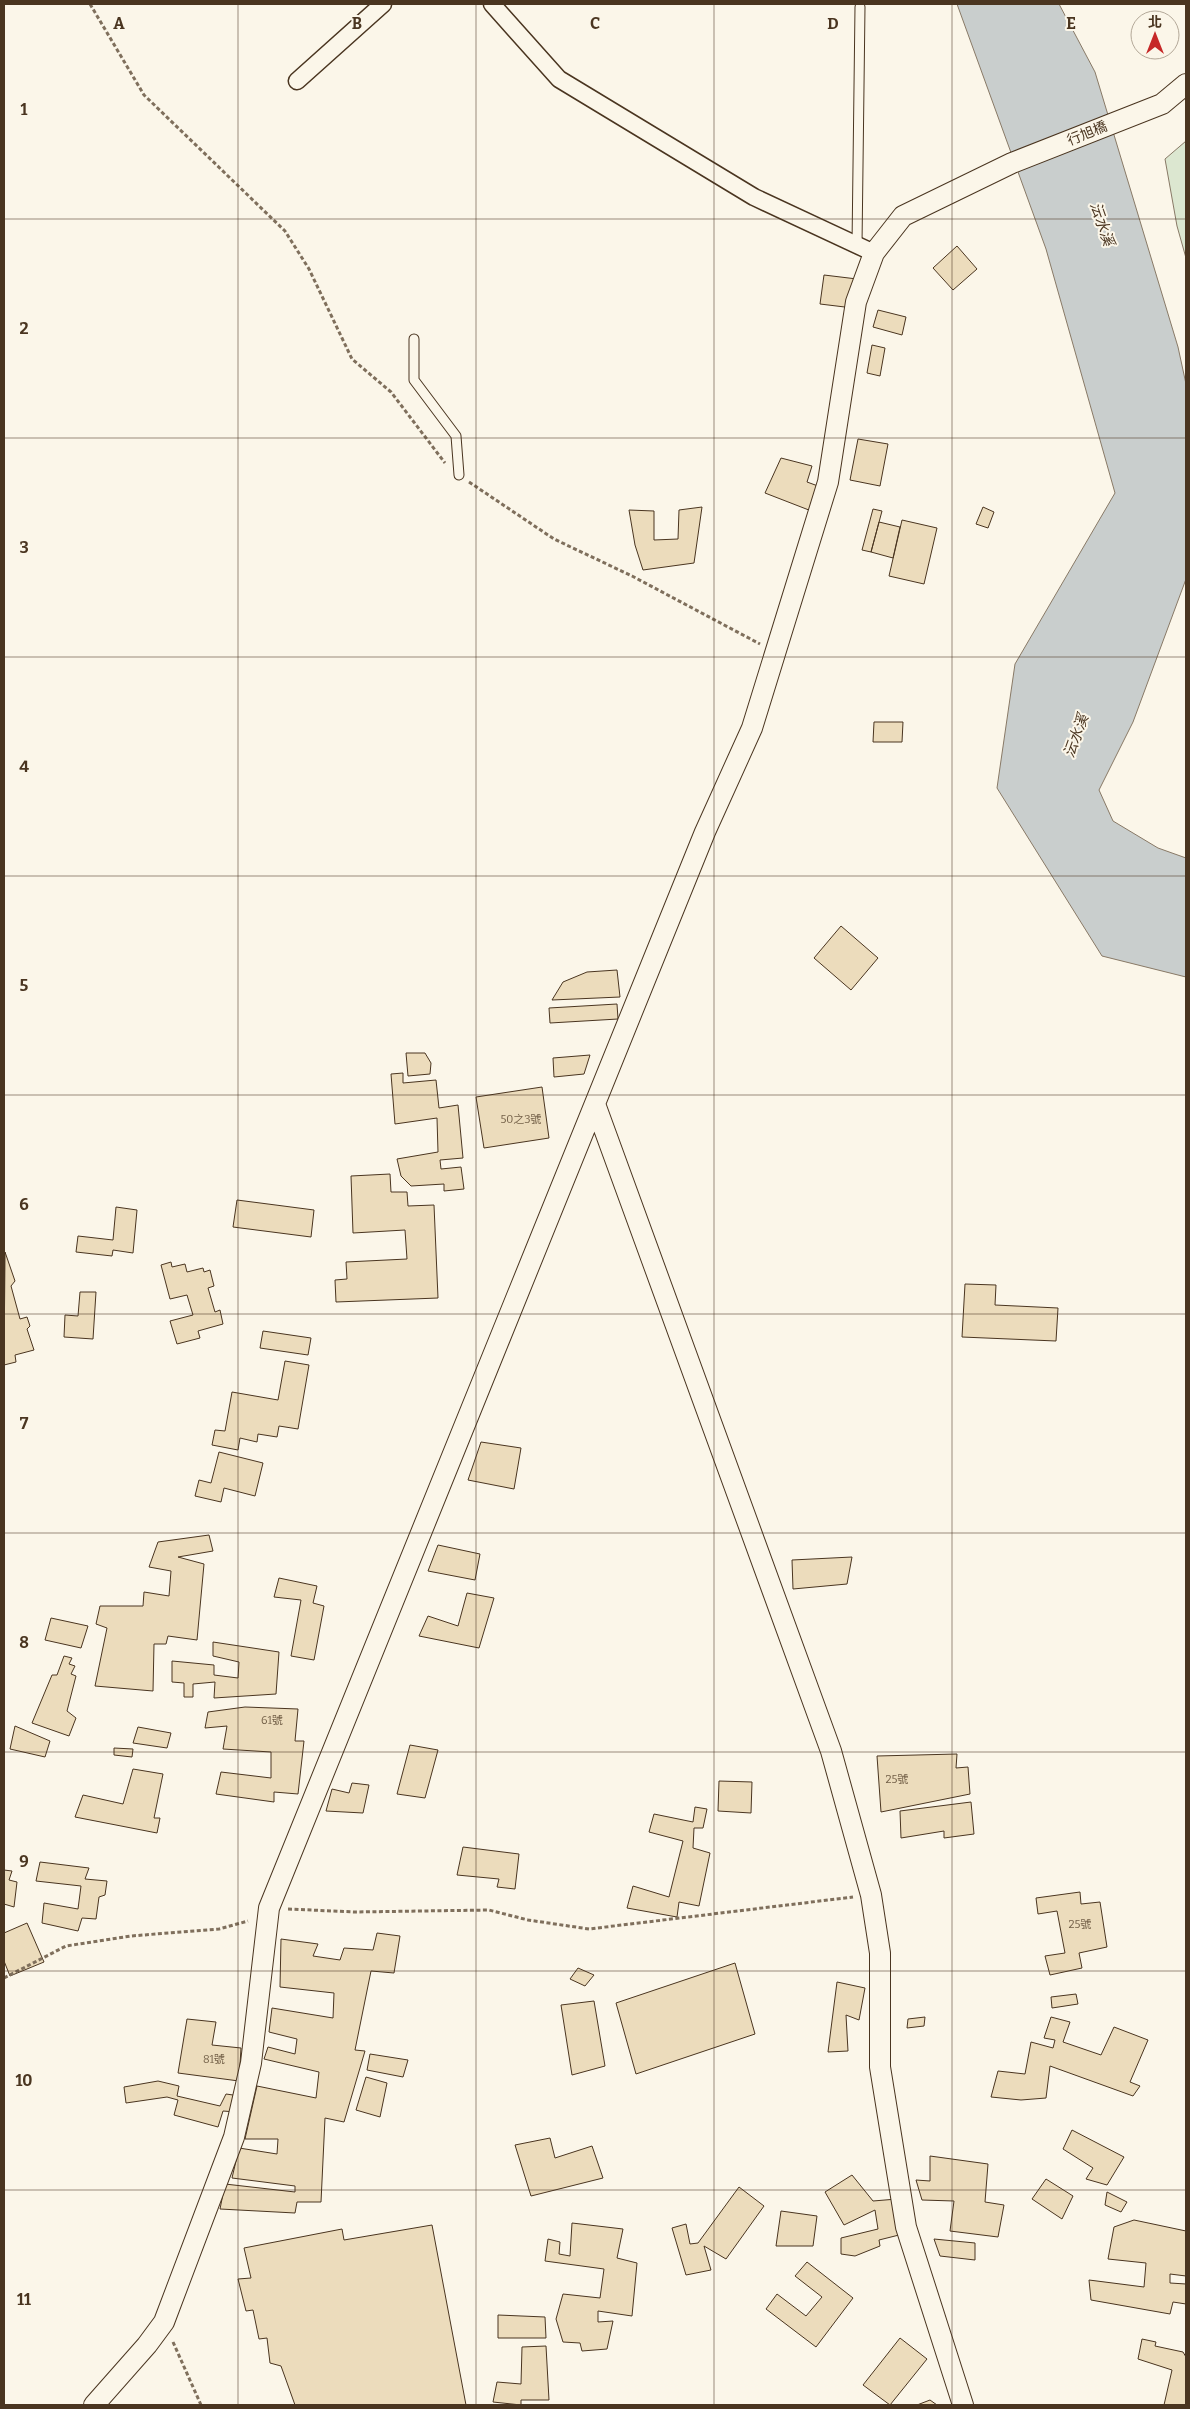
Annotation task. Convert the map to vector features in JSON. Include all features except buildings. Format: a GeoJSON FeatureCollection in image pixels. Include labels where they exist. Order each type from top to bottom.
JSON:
{"type":"FeatureCollection","features":[{"type":"Feature","properties":{"kind":"street"},"geometry":{"type":"LineString","coordinates":[[297,81],[383,4]]}},
{"type":"Feature","properties":{"kind":"street"},"geometry":{"type":"LineString","coordinates":[[492,4],[559,79],[754,198],[866,249]]}},
{"type":"Feature","properties":{"kind":"street","name":"行旭橋"},"geometry":{"type":"LineString","coordinates":[[94,2405],[147,2346],[164,2322],[234,2137],[251,2063],[269,1908],[706,832],[752,728],[828,482],[866,249],[903,216],[1012,163],[1162,104],[1185,88]]}},
{"type":"Feature","properties":{"kind":"street"},"geometry":{"type":"LineString","coordinates":[[595,1104],[831,1751],[871,1895],[880,1953],[880,2067],[906,2227],[963,2405]]}},
{"type":"Feature","properties":{"kind":"lane"},"geometry":{"type":"LineString","coordinates":[[860,7],[866,249]]}},
{"type":"Feature","properties":{"kind":"lane"},"geometry":{"type":"LineString","coordinates":[[414,339],[414,380],[456,436],[459,475]]}},
{"type":"Feature","properties":{"kind":"path"},"geometry":{"type":"LineString","coordinates":[[4,1978],[66,1946],[131,1936],[219,1928],[245,1923],[269,1908],[356,1912],[489,1910],[528,1920],[589,1929],[871,1895]]}},
{"type":"Feature","properties":{"kind":"path"},"geometry":{"type":"LineString","coordinates":[[164,2322],[202,2405]]}},
{"type":"Feature","properties":{"kind":"green space"},"geometry":{"type":"Polygon","coordinates":[[[1186,141],[1186,258],[1177,226],[1165,159],[1186,141]]]}},
{"type":"Feature","properties":{"kind":"water","name":"沄水溪"},"geometry":{"type":"Polygon","coordinates":[[[957,4],[1059,4],[1095,72],[1178,347],[1186,384],[1186,579],[1133,722],[1099,790],[1113,821],[1158,848],[1186,858],[1186,977],[1102,956],[997,788],[1015,664],[1115,493],[1046,249],[957,4]]]}}]}
